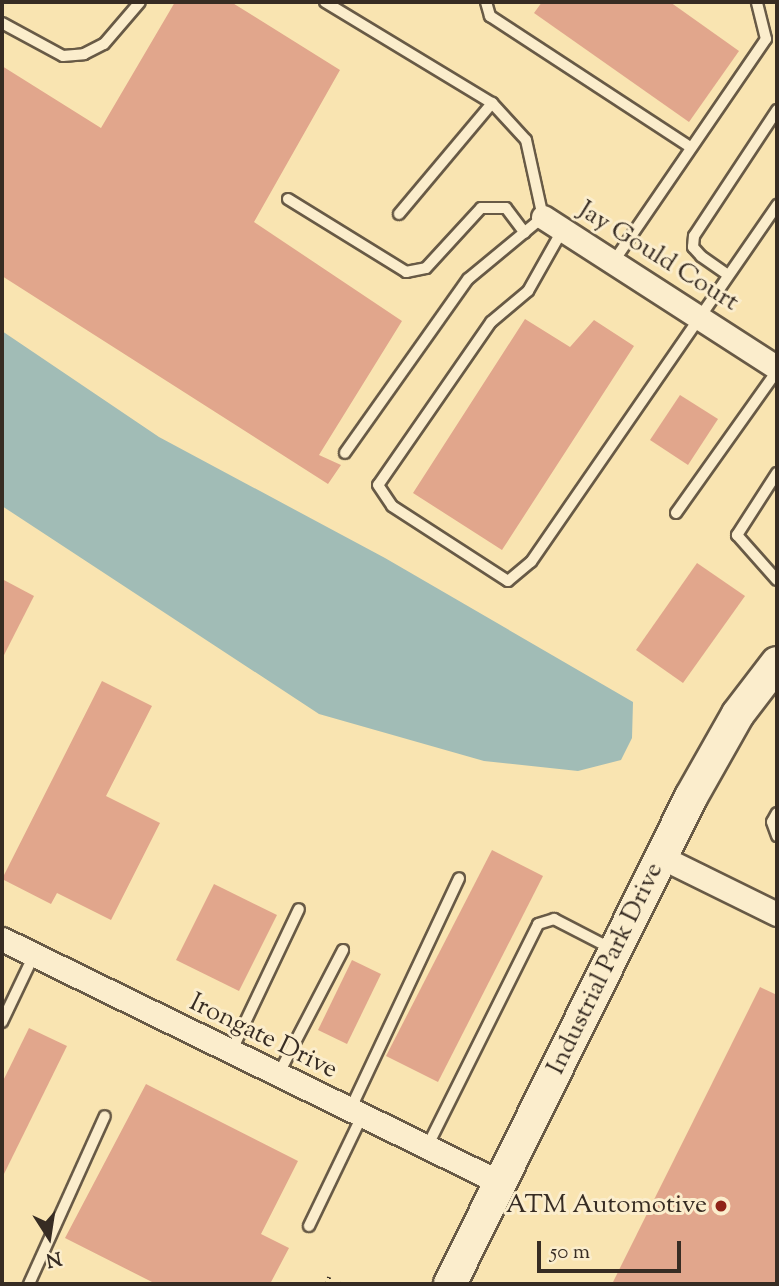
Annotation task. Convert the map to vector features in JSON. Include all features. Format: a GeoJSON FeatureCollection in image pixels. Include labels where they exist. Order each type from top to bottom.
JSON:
{"type":"FeatureCollection","features":[{"type":"Feature","properties":{"kind":"street","name":"Jay Gould Court"},"geometry":{"type":"LineString","coordinates":[[553,223],[700,315],[777,370]]}},
{"type":"Feature","properties":{"kind":"street","name":"Industrial Park Drive"},"geometry":{"type":"LineString","coordinates":[[450,1284],[661,857],[738,714],[777,663]]}},
{"type":"Feature","properties":{"kind":"street"},"geometry":{"type":"LineString","coordinates":[[661,857],[777,914]]}},
{"type":"Feature","properties":{"kind":"street","name":"Irongate Drive"},"geometry":{"type":"LineString","coordinates":[[2,939],[501,1183]]}},
{"type":"Feature","properties":{"kind":"lane"},"geometry":{"type":"LineString","coordinates":[[2,23],[63,56],[84,54],[104,44],[140,2]]}},
{"type":"Feature","properties":{"kind":"lane"},"geometry":{"type":"LineString","coordinates":[[324,2],[492,103],[526,139],[553,223],[528,291],[491,322],[378,485],[392,506],[508,581],[531,562],[777,205]]}},
{"type":"Feature","properties":{"kind":"lane"},"geometry":{"type":"LineString","coordinates":[[486,2],[490,16],[690,147]]}},
{"type":"Feature","properties":{"kind":"lane"},"geometry":{"type":"LineString","coordinates":[[614,261],[766,39],[757,2]]}},
{"type":"Feature","properties":{"kind":"lane"},"geometry":{"type":"LineString","coordinates":[[398,214],[492,103]]}},
{"type":"Feature","properties":{"kind":"lane"},"geometry":{"type":"LineString","coordinates":[[728,275],[693,247],[694,236],[777,110]]}},
{"type":"Feature","properties":{"kind":"lane"},"geometry":{"type":"LineString","coordinates":[[288,199],[406,272],[426,268],[481,208],[506,208],[525,233]]}},
{"type":"Feature","properties":{"kind":"lane"},"geometry":{"type":"LineString","coordinates":[[345,453],[468,279],[525,233],[553,223]]}},
{"type":"Feature","properties":{"kind":"lane"},"geometry":{"type":"LineString","coordinates":[[676,513],[777,370]]}},
{"type":"Feature","properties":{"kind":"lane"},"geometry":{"type":"LineString","coordinates":[[775,573],[737,534],[777,473]]}},
{"type":"Feature","properties":{"kind":"lane"},"geometry":{"type":"LineString","coordinates":[[777,813],[772,822],[777,836]]}},
{"type":"Feature","properties":{"kind":"lane"},"geometry":{"type":"LineString","coordinates":[[309,1226],[459,878]]}},
{"type":"Feature","properties":{"kind":"lane"},"geometry":{"type":"LineString","coordinates":[[231,1053],[299,909]]}},
{"type":"Feature","properties":{"kind":"lane"},"geometry":{"type":"LineString","coordinates":[[427,1147],[538,924],[554,919],[615,951]]}},
{"type":"Feature","properties":{"kind":"lane"},"geometry":{"type":"LineString","coordinates":[[278,1076],[343,950]]}},
{"type":"Feature","properties":{"kind":"lane"},"geometry":{"type":"LineString","coordinates":[[2,1022],[34,955]]}},
{"type":"Feature","properties":{"kind":"lane"},"geometry":{"type":"LineString","coordinates":[[29,1284],[105,1116]]}},
{"type":"Feature","properties":{"kind":"path"},"geometry":{"type":"LineString","coordinates":[[327,1284],[329,1278]]}},
{"type":"Feature","properties":{"kind":"water"},"geometry":{"type":"Polygon","coordinates":[[[2,331],[159,437],[385,558],[633,702],[632,738],[621,760],[578,771],[484,761],[319,714],[2,506],[2,331]]]}},
{"type":"Feature","properties":{"kind":"building"},"geometry":{"type":"Polygon","coordinates":[[[175,2],[231,2],[340,70],[254,222],[402,321],[319,455],[341,465],[328,484],[2,276],[2,66],[101,128],[175,2]]]}},
{"type":"Feature","properties":{"kind":"building"},"geometry":{"type":"Polygon","coordinates":[[[542,2],[670,2],[739,51],[689,122],[534,13],[542,2]]]}},
{"type":"Feature","properties":{"kind":"building"},"geometry":{"type":"Polygon","coordinates":[[[525,319],[570,347],[594,320],[634,346],[502,550],[413,493],[525,319]]]}},
{"type":"Feature","properties":{"kind":"building"},"geometry":{"type":"Polygon","coordinates":[[[680,395],[718,419],[688,465],[650,440],[680,395]]]}},
{"type":"Feature","properties":{"kind":"building"},"geometry":{"type":"Polygon","coordinates":[[[697,563],[745,596],[683,683],[636,650],[697,563]]]}},
{"type":"Feature","properties":{"kind":"building"},"geometry":{"type":"Polygon","coordinates":[[[2,579],[34,596],[2,659],[2,579]]]}},
{"type":"Feature","properties":{"kind":"building"},"geometry":{"type":"Polygon","coordinates":[[[102,681],[152,706],[106,796],[160,823],[111,920],[57,893],[51,904],[2,879],[102,681]]]}},
{"type":"Feature","properties":{"kind":"building"},"geometry":{"type":"Polygon","coordinates":[[[492,850],[543,876],[438,1082],[386,1056],[492,850]]]}},
{"type":"Feature","properties":{"kind":"building"},"geometry":{"type":"Polygon","coordinates":[[[214,884],[277,915],[239,991],[176,960],[214,884]]]}},
{"type":"Feature","properties":{"kind":"building"},"geometry":{"type":"Polygon","coordinates":[[[352,960],[381,974],[347,1044],[318,1030],[352,960]]]}},
{"type":"Feature","properties":{"kind":"building"},"geometry":{"type":"Polygon","coordinates":[[[760,987],[777,995],[777,1284],[612,1284],[760,987]]]}},
{"type":"Feature","properties":{"kind":"building"},"geometry":{"type":"Polygon","coordinates":[[[29,1028],[67,1046],[2,1178],[2,1083],[29,1028]]]}},
{"type":"Feature","properties":{"kind":"building"},"geometry":{"type":"Polygon","coordinates":[[[146,1084],[298,1161],[261,1234],[289,1248],[270,1284],[156,1284],[65,1238],[146,1084]]]}},
{"type":"Feature","properties":{"kind":"place","name":"ATM Automotive"},"geometry":{"type":"Point","coordinates":[721,1206]}}]}
